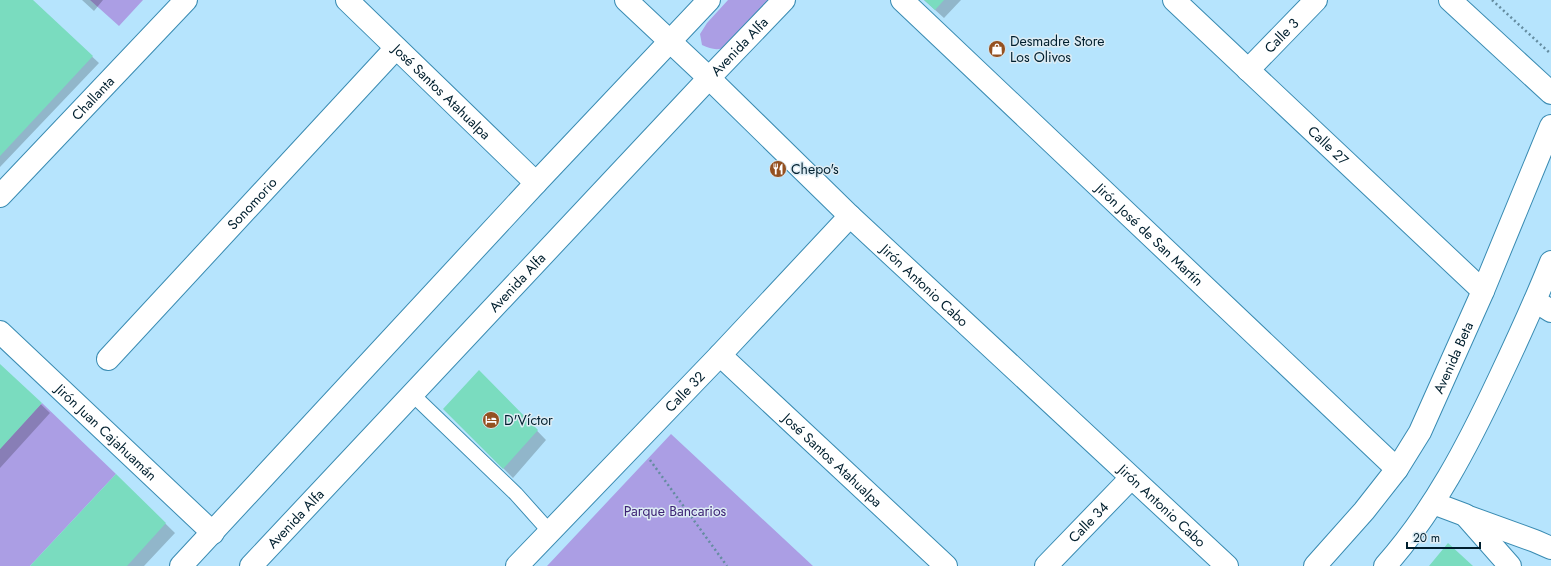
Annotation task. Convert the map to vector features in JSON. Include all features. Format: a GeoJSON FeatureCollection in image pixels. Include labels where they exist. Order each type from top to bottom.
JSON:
{"type":"FeatureCollection","features":[{"type":"Feature","properties":{"kind":"street","name":"Challanta"},"geometry":{"type":"LineString","coordinates":[[0,196],[186,0]]}},
{"type":"Feature","properties":{"kind":"street","name":"José Santos Atahualpa"},"geometry":{"type":"LineString","coordinates":[[347,0],[536,183]]}},
{"type":"Feature","properties":{"kind":"street","name":"Jirón Antonio Cabo"},"geometry":{"type":"LineString","coordinates":[[626,0],[709,78],[850,216],[1227,566]]}},
{"type":"Feature","properties":{"kind":"street"},"geometry":{"type":"LineString","coordinates":[[182,566],[536,183],[709,0]]}},
{"type":"Feature","properties":{"kind":"street","name":"Avenida Alfa"},"geometry":{"type":"LineString","coordinates":[[251,566],[784,0]]}},
{"type":"Feature","properties":{"kind":"street","name":"Jirón José de San Martín"},"geometry":{"type":"LineString","coordinates":[[902,0],[1397,469]]}},
{"type":"Feature","properties":{"kind":"street","name":"Calle 27"},"geometry":{"type":"LineString","coordinates":[[1174,0],[1483,291]]}},
{"type":"Feature","properties":{"kind":"street","name":"Calle 3"},"geometry":{"type":"LineString","coordinates":[[1248,70],[1316,0]]}},
{"type":"Feature","properties":{"kind":"street"},"geometry":{"type":"LineString","coordinates":[[1450,0],[1551,93]]}},
{"type":"Feature","properties":{"kind":"street","name":"Sonomorio"},"geometry":{"type":"LineString","coordinates":[[108,359],[396,48]]}},
{"type":"Feature","properties":{"kind":"street","name":"Avenida Beta"},"geometry":{"type":"LineString","coordinates":[[1315,566],[1364,512],[1397,469],[1420,432],[1483,291],[1551,126]]}},
{"type":"Feature","properties":{"kind":"street","name":"Calle 32"},"geometry":{"type":"LineString","coordinates":[[517,566],[720,355],[850,216]]}},
{"type":"Feature","properties":{"kind":"street"},"geometry":{"type":"LineString","coordinates":[[1385,566],[1433,503],[1472,436],[1543,306],[1551,262]]}},
{"type":"Feature","properties":{"kind":"street","name":"Jirón Juan Cajahuamán"},"geometry":{"type":"LineString","coordinates":[[0,332],[213,533]]}},
{"type":"Feature","properties":{"kind":"street","name":"José Santos Atahualpa"},"geometry":{"type":"LineString","coordinates":[[720,355],[946,566]]}},
{"type":"Feature","properties":{"kind":"street","name":"Calle 34"},"geometry":{"type":"LineString","coordinates":[[1046,566],[1131,478]]}},
{"type":"Feature","properties":{"kind":"street"},"geometry":{"type":"LineString","coordinates":[[1433,503],[1551,548]]}},
{"type":"Feature","properties":{"kind":"street"},"geometry":{"type":"LineString","coordinates":[[1465,515],[1510,566]]}},
{"type":"Feature","properties":{"kind":"lane"},"geometry":{"type":"LineString","coordinates":[[412,394],[516,494],[550,532]]}},
{"type":"Feature","properties":{"kind":"path"},"geometry":{"type":"LineString","coordinates":[[1492,0],[1551,54]]}},
{"type":"Feature","properties":{"kind":"path"},"geometry":{"type":"LineString","coordinates":[[650,460],[727,566]]}},
{"type":"Feature","properties":{"kind":"green space"},"geometry":{"type":"Polygon","coordinates":[[[90,0],[143,0],[119,26],[90,0]]]}},
{"type":"Feature","properties":{"kind":"green space"},"geometry":{"type":"Polygon","coordinates":[[[728,0],[772,0],[729,45],[716,49],[702,45],[700,34],[707,23],[728,0]]]}},
{"type":"Feature","properties":{"kind":"green space"},"geometry":{"type":"Polygon","coordinates":[[[42,403],[116,474],[30,566],[0,566],[0,449],[42,403]]]}},
{"type":"Feature","properties":{"kind":"green space","name":"Parque Bancarios"},"geometry":{"type":"Polygon","coordinates":[[[671,434],[813,566],[547,566],[671,434]]]}},
{"type":"Feature","properties":{"kind":"building"},"geometry":{"type":"Polygon","coordinates":[[[0,0],[33,0],[93,56],[0,156],[0,0]]]}},
{"type":"Feature","properties":{"kind":"building"},"geometry":{"type":"Polygon","coordinates":[[[924,0],[944,0],[935,10],[924,0]]]}},
{"type":"Feature","properties":{"kind":"building"},"geometry":{"type":"Polygon","coordinates":[[[0,364],[42,403],[0,449],[0,364]]]}},
{"type":"Feature","properties":{"kind":"building","name":"D'Víctor"},"geometry":{"type":"Polygon","coordinates":[[[479,370],[538,430],[503,469],[443,409],[479,370]]]}},
{"type":"Feature","properties":{"kind":"building"},"geometry":{"type":"Polygon","coordinates":[[[116,474],[166,523],[127,566],[30,566],[116,474]]]}},
{"type":"Feature","properties":{"kind":"building"},"geometry":{"type":"Polygon","coordinates":[[[1448,543],[1473,566],[1429,566],[1448,543]]]}},
{"type":"Feature","properties":{"kind":"place","name":"Desmadre Store Los Olivos"},"geometry":{"type":"Point","coordinates":[997,49]}},
{"type":"Feature","properties":{"kind":"place","name":"Chepo's"},"geometry":{"type":"Point","coordinates":[778,169]}},
{"type":"Feature","properties":{"kind":"place","name":"D'Víctor"},"geometry":{"type":"Point","coordinates":[491,420]}}]}
